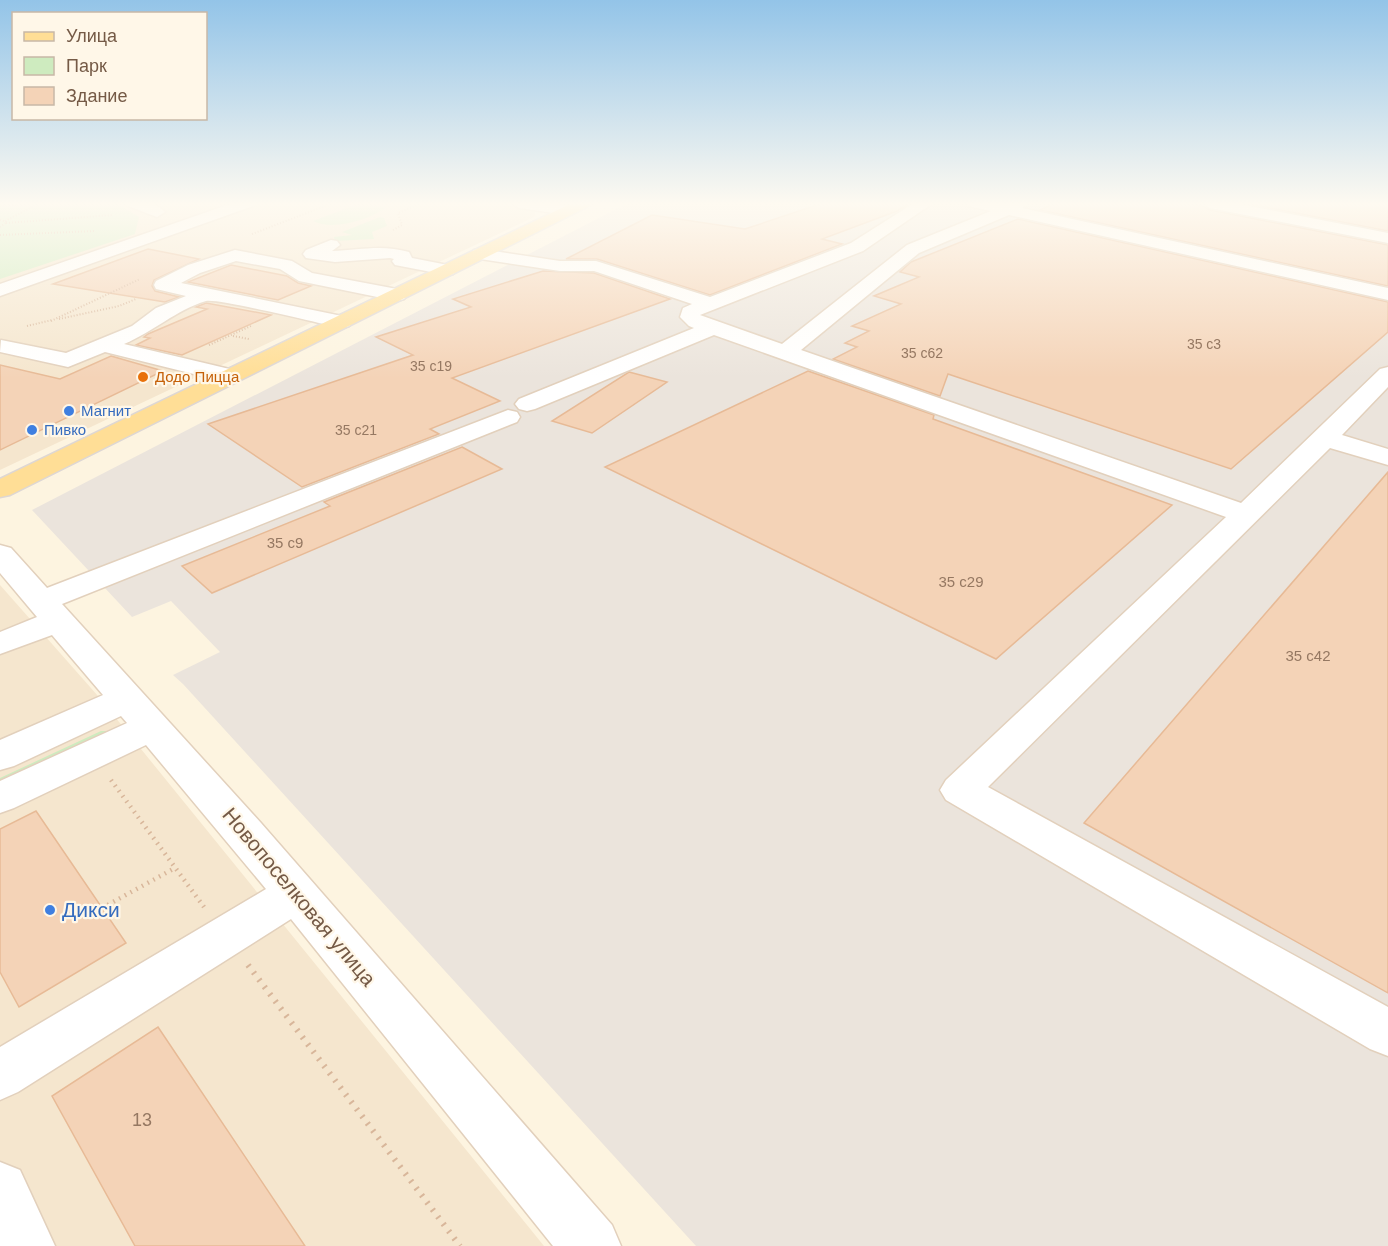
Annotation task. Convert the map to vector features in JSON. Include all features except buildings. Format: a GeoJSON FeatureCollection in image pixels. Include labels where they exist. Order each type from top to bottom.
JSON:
{"type":"FeatureCollection","features":[{"type":"Feature","properties":{"kind":"main road"},"geometry":{"type":"LineString","coordinates":[[0,489],[465,261]]}},
{"type":"Feature","properties":{"kind":"street"},"geometry":{"type":"LineString","coordinates":[[0,290],[82,261]]}},
{"type":"Feature","properties":{"kind":"street"},"geometry":{"type":"LineString","coordinates":[[163,285],[194,269],[217,261]]}},
{"type":"Feature","properties":{"kind":"street"},"geometry":{"type":"LineString","coordinates":[[270,261],[286,264],[306,277],[397,294]]}},
{"type":"Feature","properties":{"kind":"street"},"geometry":{"type":"LineString","coordinates":[[402,261],[447,270]]}},
{"type":"Feature","properties":{"kind":"street"},"geometry":{"type":"LineString","coordinates":[[528,261],[560,266],[596,266],[711,304]]}},
{"type":"Feature","properties":{"kind":"street"},"geometry":{"type":"LineString","coordinates":[[821,261],[690,312],[690,317],[696,322],[1246,514]]}},
{"type":"Feature","properties":{"kind":"street"},"geometry":{"type":"LineString","coordinates":[[785,352],[898,261]]}},
{"type":"Feature","properties":{"kind":"street"},"geometry":{"type":"LineString","coordinates":[[1249,261],[1388,294]]}},
{"type":"Feature","properties":{"kind":"street"},"geometry":{"type":"LineString","coordinates":[[163,285],[342,322]]}},
{"type":"Feature","properties":{"kind":"street"},"geometry":{"type":"LineString","coordinates":[[1,346],[68,360],[139,330],[163,312],[207,294]]}},
{"type":"Feature","properties":{"kind":"street"},"geometry":{"type":"LineString","coordinates":[[0,644],[51,610],[713,328]]}},
{"type":"Feature","properties":{"kind":"street"},"geometry":{"type":"LineString","coordinates":[[103,345],[230,376]]}},
{"type":"Feature","properties":{"kind":"street"},"geometry":{"type":"LineString","coordinates":[[1388,374],[1325,438],[960,790],[1388,1033]]}},
{"type":"Feature","properties":{"kind":"street"},"geometry":{"type":"LineString","coordinates":[[1325,438],[1388,457]]}},
{"type":"Feature","properties":{"kind":"street","name":"Новопоселковая улица"},"geometry":{"type":"LineString","coordinates":[[0,554],[141,712],[296,893],[591,1246]]}},
{"type":"Feature","properties":{"kind":"street"},"geometry":{"type":"LineString","coordinates":[[0,798],[92,754],[141,712]]}},
{"type":"Feature","properties":{"kind":"street"},"geometry":{"type":"LineString","coordinates":[[0,756],[141,712]]}},
{"type":"Feature","properties":{"kind":"street"},"geometry":{"type":"LineString","coordinates":[[0,1075],[296,893]]}},
{"type":"Feature","properties":{"kind":"street"},"geometry":{"type":"LineString","coordinates":[[0,1191],[25,1246]]}},
{"type":"Feature","properties":{"kind":"path"},"geometry":{"type":"LineString","coordinates":[[20,327],[119,306],[163,285]]}},
{"type":"Feature","properties":{"kind":"path"},"geometry":{"type":"LineString","coordinates":[[218,342],[244,329]]}},
{"type":"Feature","properties":{"kind":"path"},"geometry":{"type":"LineString","coordinates":[[230,335],[255,341]]}},
{"type":"Feature","properties":{"kind":"path"},"geometry":{"type":"LineString","coordinates":[[92,754],[175,868],[460,1246]]}},
{"type":"Feature","properties":{"kind":"path"},"geometry":{"type":"LineString","coordinates":[[102,908],[175,868]]}},
{"type":"Feature","properties":{"kind":"shaded area"},"geometry":{"type":"Polygon","coordinates":[[[0,261],[441,261],[0,470],[0,261]]]}},
{"type":"Feature","properties":{"kind":"shaded area"},"geometry":{"type":"Polygon","coordinates":[[[515,261],[1388,261],[1388,1246],[696,1246],[173,675],[220,652],[171,601],[132,617],[32,510],[515,261]]]}},
{"type":"Feature","properties":{"kind":"shaded area"},"geometry":{"type":"Polygon","coordinates":[[[0,585],[98,696],[544,1246],[0,1246],[0,585]]]}},
{"type":"Feature","properties":{"kind":"green space"},"geometry":{"type":"Polygon","coordinates":[[[0,261],[54,261],[0,279],[0,261]]]}},
{"type":"Feature","properties":{"kind":"green space"},"geometry":{"type":"Polygon","coordinates":[[[101,731],[106,731],[106,735],[0,784],[0,778],[101,731]]]}},
{"type":"Feature","properties":{"kind":"place","name":"Додо Пицца"},"geometry":{"type":"Point","coordinates":[143,377]}},
{"type":"Feature","properties":{"kind":"place","name":"Магнит"},"geometry":{"type":"Point","coordinates":[69,411]}},
{"type":"Feature","properties":{"kind":"place","name":"Пивко"},"geometry":{"type":"Point","coordinates":[32,430]}},
{"type":"Feature","properties":{"kind":"place","name":"Дикси"},"geometry":{"type":"Point","coordinates":[50,910]}}]}
